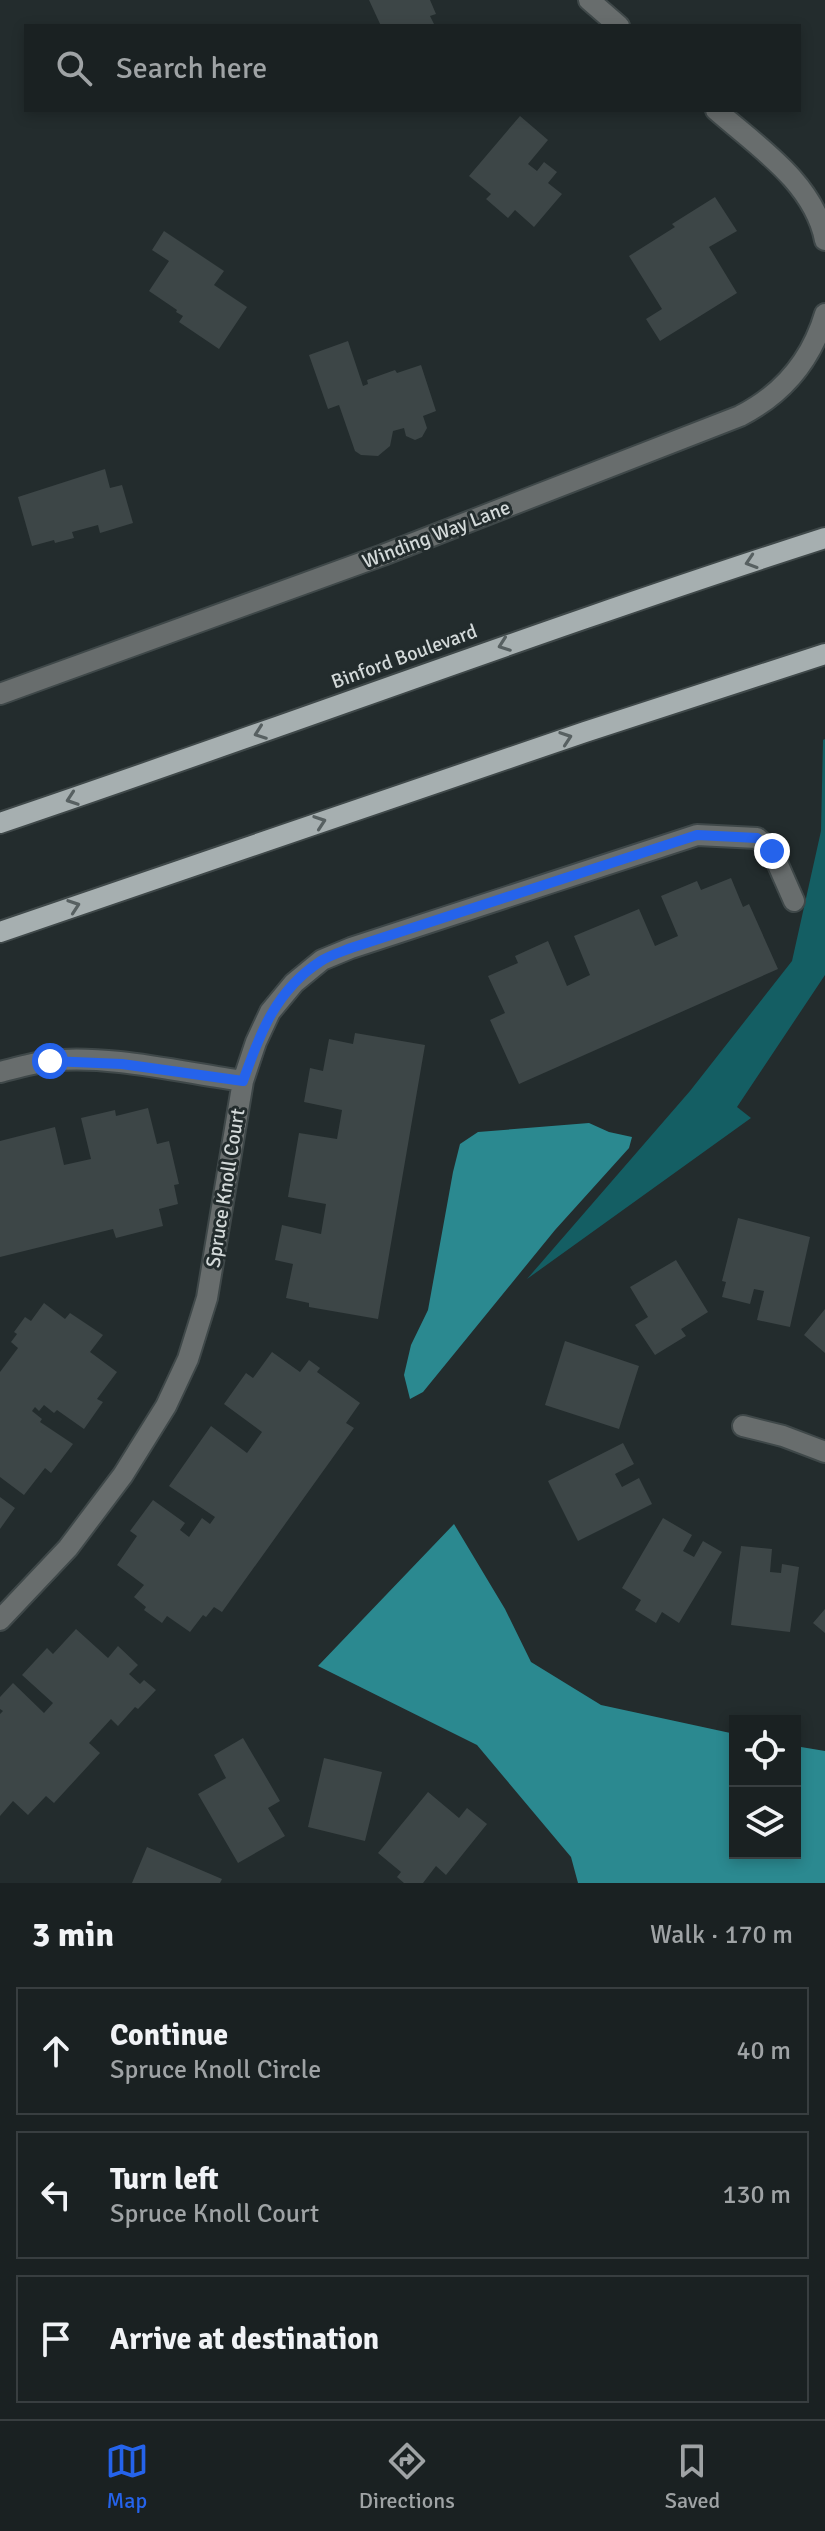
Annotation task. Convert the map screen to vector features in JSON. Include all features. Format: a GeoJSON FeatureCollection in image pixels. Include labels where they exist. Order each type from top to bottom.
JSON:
{"type":"FeatureCollection","features":[{"type":"Feature","properties":{"kind":"main road","name":"Binford Boulevard"},"geometry":{"type":"LineString","coordinates":[[0,823],[144,775],[548,630],[825,538]]}},
{"type":"Feature","properties":{"kind":"main road"},"geometry":{"type":"LineString","coordinates":[[0,932],[571,736],[825,654]]}},
{"type":"Feature","properties":{"kind":"street"},"geometry":{"type":"LineString","coordinates":[[589,0],[617,24]]}},
{"type":"Feature","properties":{"kind":"street"},"geometry":{"type":"LineString","coordinates":[[718,112],[784,169],[819,219],[825,240]]}},
{"type":"Feature","properties":{"kind":"street","name":"Winding Way Lane"},"geometry":{"type":"LineString","coordinates":[[0,694],[383,555],[740,416],[767,401],[791,379],[809,355],[825,314]]}},
{"type":"Feature","properties":{"kind":"street","name":"Spruce Knoll Court"},"geometry":{"type":"LineString","coordinates":[[0,1620],[68,1548],[123,1475],[166,1406],[188,1359],[207,1298],[243,1081],[270,1012],[294,983],[322,960],[351,948],[697,835],[757,838],[772,851],[794,901]]}},
{"type":"Feature","properties":{"kind":"street"},"geometry":{"type":"LineString","coordinates":[[0,1072],[50,1061],[85,1061],[243,1081]]}},
{"type":"Feature","properties":{"kind":"street"},"geometry":{"type":"LineString","coordinates":[[743,1426],[783,1436],[825,1452]]}},
{"type":"Feature","properties":{"kind":"shaded area"},"geometry":{"type":"Polygon","coordinates":[[[825,739],[825,975],[737,1107],[751,1118],[527,1279],[690,1091],[792,961],[821,831],[825,739]]]}},
{"type":"Feature","properties":{"kind":"shaded area"},"geometry":{"type":"Polygon","coordinates":[[[589,1123],[632,1137],[629,1148],[555,1230],[423,1392],[410,1399],[404,1375],[411,1345],[428,1310],[460,1144],[478,1132],[589,1123]]]}},
{"type":"Feature","properties":{"kind":"shaded area"},"geometry":{"type":"Polygon","coordinates":[[[454,1524],[505,1609],[531,1662],[601,1705],[729,1733],[729,1859],[801,1859],[801,1747],[825,1751],[825,1883],[578,1883],[571,1857],[477,1745],[318,1666],[454,1524]]]}},
{"type":"Feature","properties":{"kind":"building"},"geometry":{"type":"Polygon","coordinates":[[[369,0],[430,0],[436,14],[430,16],[434,24],[380,24],[369,0]]]}},
{"type":"Feature","properties":{"kind":"building"},"geometry":{"type":"Polygon","coordinates":[[[520,116],[548,140],[528,164],[537,171],[544,162],[557,172],[548,183],[562,194],[534,227],[515,210],[508,218],[486,199],[491,194],[469,176],[520,116]]]}},
{"type":"Feature","properties":{"kind":"building"},"geometry":{"type":"Polygon","coordinates":[[[715,197],[737,231],[709,247],[737,293],[660,341],[646,319],[662,309],[629,256],[715,197]]]}},
{"type":"Feature","properties":{"kind":"building"},"geometry":{"type":"Polygon","coordinates":[[[164,231],[224,271],[214,285],[247,307],[219,349],[179,322],[183,316],[149,291],[169,261],[152,250],[164,231]]]}},
{"type":"Feature","properties":{"kind":"building"},"geometry":{"type":"Polygon","coordinates":[[[348,341],[363,386],[368,384],[367,380],[421,365],[436,411],[423,416],[427,428],[422,437],[415,440],[406,436],[404,428],[393,431],[390,446],[378,456],[361,455],[355,451],[339,405],[328,409],[309,355],[348,341]]]}},
{"type":"Feature","properties":{"kind":"building"},"geometry":{"type":"Polygon","coordinates":[[[105,469],[110,488],[122,485],[133,523],[100,533],[98,525],[72,532],[74,538],[32,546],[18,497],[105,469]]]}},
{"type":"Feature","properties":{"kind":"building"},"geometry":{"type":"Polygon","coordinates":[[[731,878],[743,907],[749,904],[778,969],[519,1084],[490,1020],[505,1013],[488,976],[518,963],[515,956],[548,941],[567,986],[590,975],[574,936],[639,909],[655,946],[678,936],[661,896],[697,881],[701,890],[731,878]]]}},
{"type":"Feature","properties":{"kind":"building"},"geometry":{"type":"Polygon","coordinates":[[[355,1033],[425,1045],[378,1319],[309,1307],[309,1303],[286,1298],[293,1264],[275,1260],[282,1225],[321,1234],[326,1204],[288,1197],[299,1133],[337,1139],[342,1110],[304,1102],[310,1068],[323,1071],[329,1039],[353,1044],[355,1033]]]}},
{"type":"Feature","properties":{"kind":"building"},"geometry":{"type":"Polygon","coordinates":[[[148,1108],[157,1144],[169,1141],[179,1184],[174,1185],[178,1204],[159,1209],[163,1226],[116,1238],[113,1229],[0,1257],[0,1141],[55,1127],[64,1165],[91,1159],[81,1118],[115,1110],[116,1116],[148,1108]]]}},
{"type":"Feature","properties":{"kind":"building"},"geometry":{"type":"Polygon","coordinates":[[[738,1218],[810,1237],[790,1327],[757,1320],[764,1291],[754,1289],[750,1304],[722,1297],[726,1282],[722,1281],[738,1218]]]}},
{"type":"Feature","properties":{"kind":"building"},"geometry":{"type":"Polygon","coordinates":[[[676,1260],[708,1312],[681,1329],[686,1336],[655,1355],[635,1325],[648,1317],[630,1287],[676,1260]]]}},
{"type":"Feature","properties":{"kind":"building"},"geometry":{"type":"Polygon","coordinates":[[[44,1303],[65,1319],[70,1313],[103,1335],[90,1352],[117,1372],[97,1399],[103,1402],[84,1429],[57,1410],[54,1413],[44,1405],[39,1411],[35,1407],[32,1411],[42,1419],[40,1422],[73,1444],[51,1473],[45,1468],[24,1495],[0,1477],[0,1372],[18,1348],[11,1342],[17,1334],[14,1332],[25,1317],[31,1321],[44,1303]]]}},
{"type":"Feature","properties":{"kind":"building"},"geometry":{"type":"Polygon","coordinates":[[[825,1309],[825,1353],[804,1335],[825,1309]]]}},
{"type":"Feature","properties":{"kind":"building"},"geometry":{"type":"Polygon","coordinates":[[[565,1341],[639,1366],[619,1429],[545,1405],[565,1341]]]}},
{"type":"Feature","properties":{"kind":"building"},"geometry":{"type":"Polygon","coordinates":[[[272,1352],[300,1372],[309,1360],[320,1368],[317,1372],[360,1403],[346,1423],[354,1428],[222,1612],[214,1607],[190,1632],[167,1616],[162,1623],[144,1610],[146,1607],[134,1597],[144,1585],[117,1565],[137,1536],[130,1531],[153,1500],[185,1523],[180,1530],[189,1537],[202,1518],[210,1524],[215,1517],[169,1486],[211,1426],[247,1453],[262,1432],[224,1404],[246,1373],[253,1378],[272,1352]]]}},
{"type":"Feature","properties":{"kind":"building"},"geometry":{"type":"Polygon","coordinates":[[[623,1443],[634,1464],[615,1474],[622,1487],[639,1478],[652,1504],[578,1541],[548,1481],[623,1443]]]}},
{"type":"Feature","properties":{"kind":"building"},"geometry":{"type":"Polygon","coordinates":[[[0,1497],[15,1508],[0,1529],[0,1497]]]}},
{"type":"Feature","properties":{"kind":"building"},"geometry":{"type":"Polygon","coordinates":[[[663,1518],[692,1535],[683,1551],[694,1557],[703,1541],[722,1552],[679,1623],[662,1612],[656,1623],[635,1610],[641,1600],[622,1588],[663,1518]]]}},
{"type":"Feature","properties":{"kind":"building"},"geometry":{"type":"Polygon","coordinates":[[[741,1546],[772,1549],[770,1572],[781,1573],[782,1564],[799,1567],[790,1632],[731,1625],[741,1546]]]}},
{"type":"Feature","properties":{"kind":"building"},"geometry":{"type":"Polygon","coordinates":[[[825,1609],[825,1633],[813,1623],[825,1609]]]}},
{"type":"Feature","properties":{"kind":"building"},"geometry":{"type":"Polygon","coordinates":[[[76,1629],[108,1658],[118,1646],[138,1665],[129,1674],[140,1684],[144,1680],[156,1690],[118,1726],[111,1719],[89,1743],[100,1753],[54,1803],[46,1796],[28,1815],[13,1801],[0,1816],[0,1714],[3,1711],[0,1709],[0,1697],[13,1683],[44,1713],[53,1703],[22,1675],[47,1648],[53,1654],[76,1629]]]}},
{"type":"Feature","properties":{"kind":"building"},"geometry":{"type":"Polygon","coordinates":[[[243,1738],[280,1801],[268,1808],[285,1836],[238,1863],[198,1794],[226,1778],[214,1755],[243,1738]]]}},
{"type":"Feature","properties":{"kind":"building"},"geometry":{"type":"Polygon","coordinates":[[[324,1758],[382,1772],[365,1841],[308,1827],[324,1758]]]}},
{"type":"Feature","properties":{"kind":"building"},"geometry":{"type":"Polygon","coordinates":[[[428,1792],[459,1818],[467,1808],[487,1824],[446,1875],[436,1866],[423,1883],[404,1883],[397,1877],[401,1872],[378,1853],[428,1792]]]}},
{"type":"Feature","properties":{"kind":"building"},"geometry":{"type":"Polygon","coordinates":[[[147,1847],[222,1879],[220,1883],[132,1883],[147,1847]]]}},
{"type":"Feature","properties":{"kind":"route"},"geometry":{"type":"LineString","coordinates":[[50,1061],[122,1064],[243,1081],[270,1012],[294,983],[322,960],[697,835],[757,838],[772,851]]}}]}
